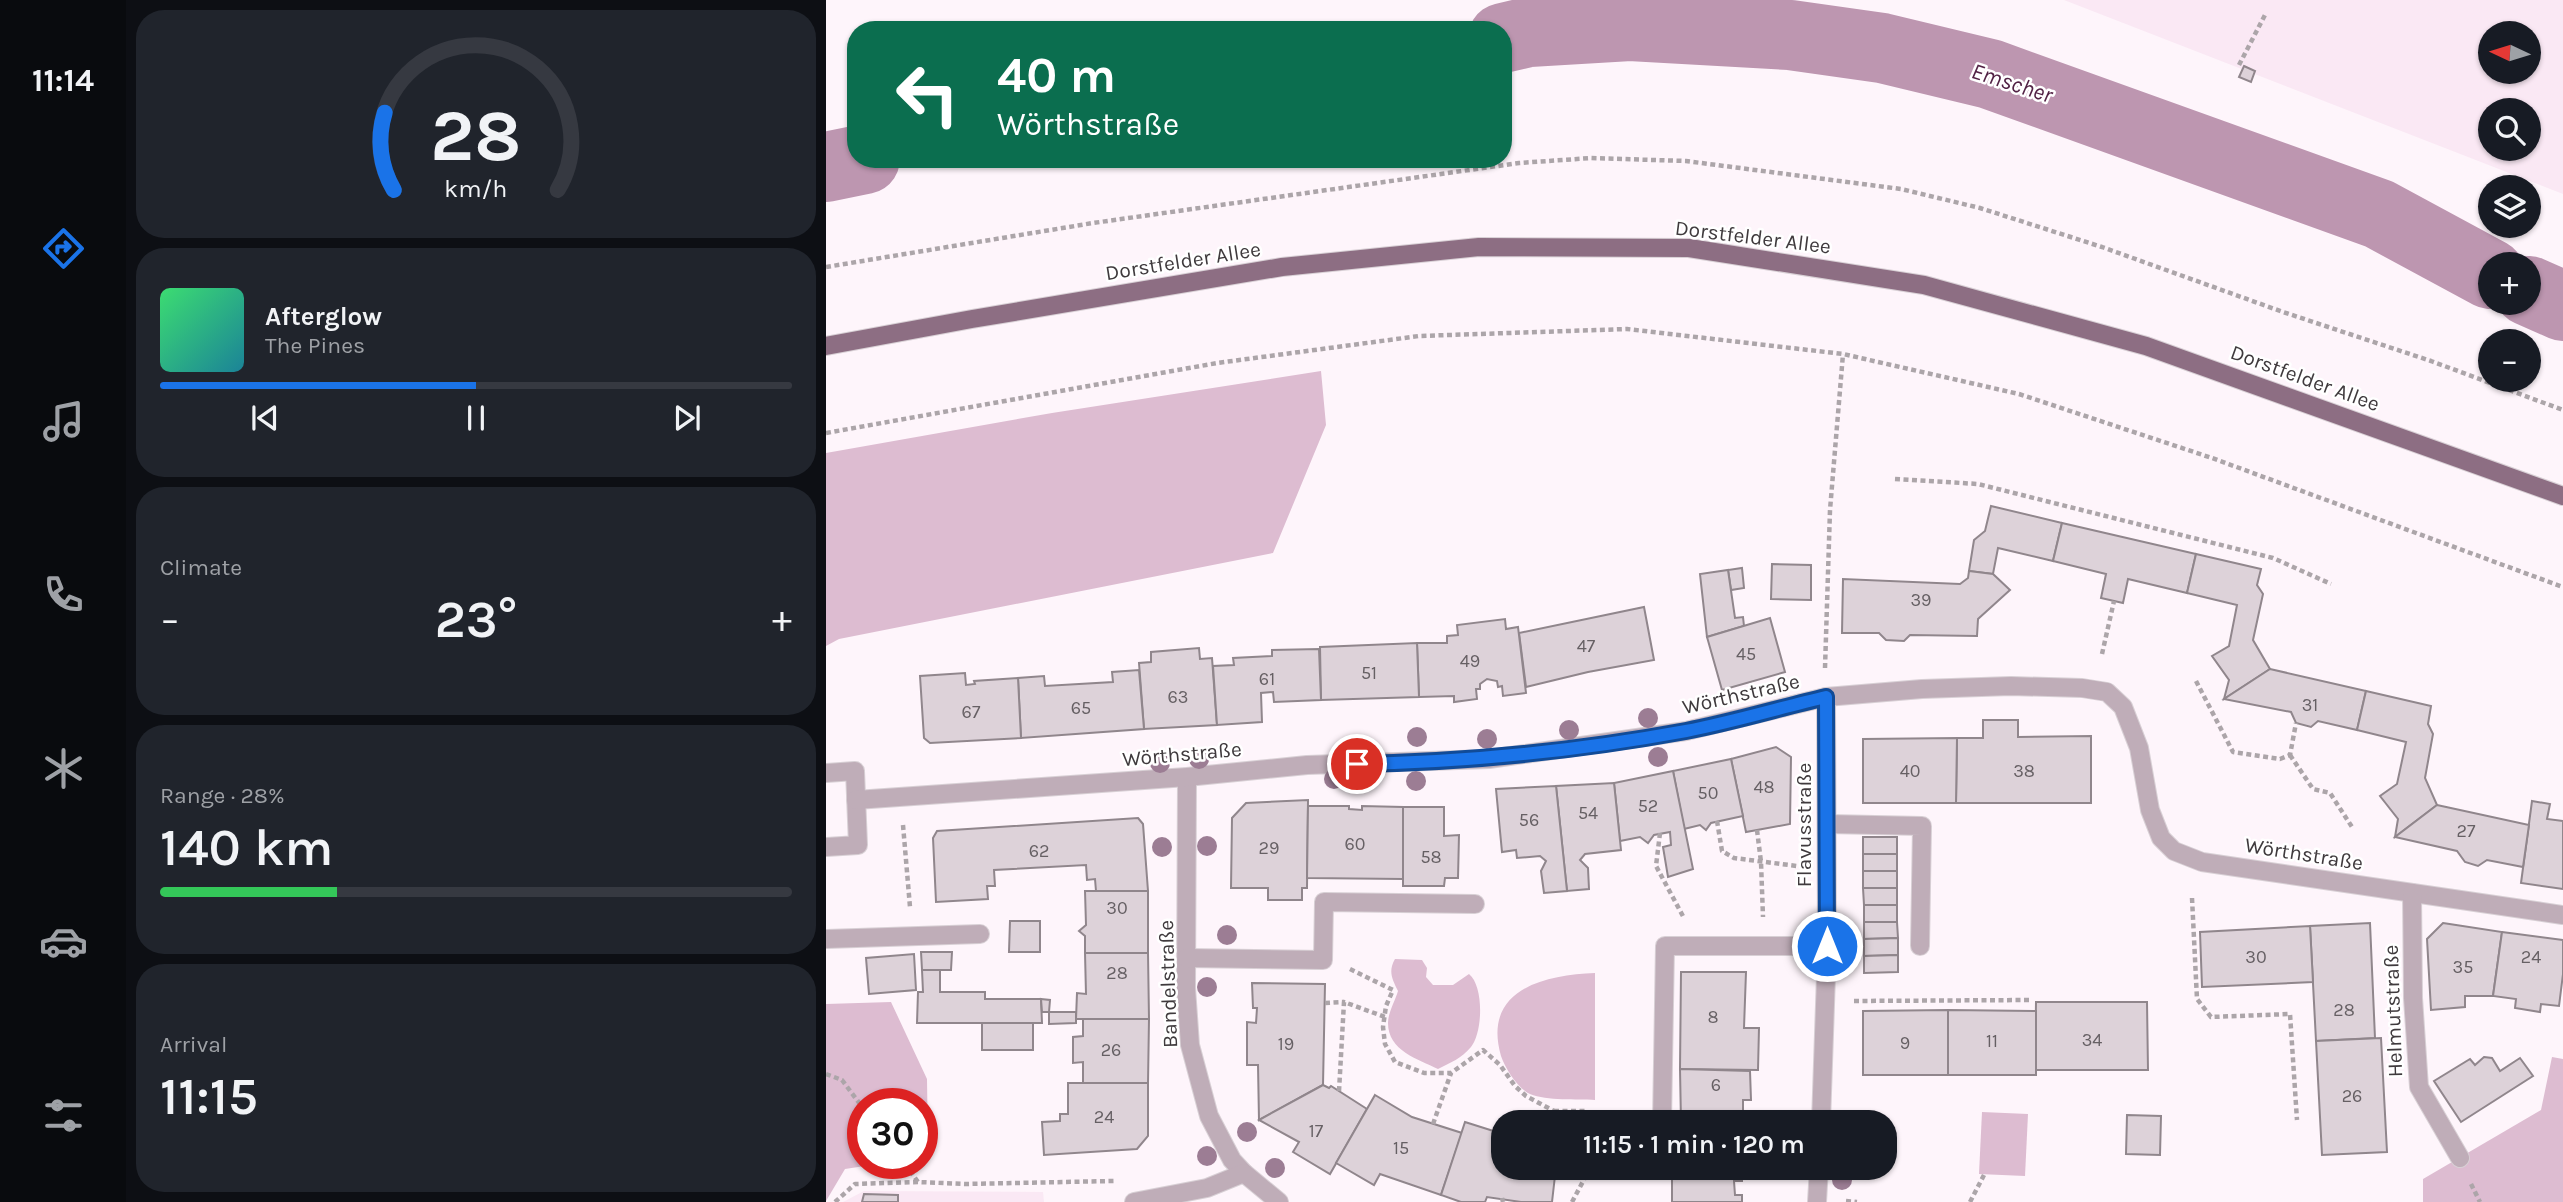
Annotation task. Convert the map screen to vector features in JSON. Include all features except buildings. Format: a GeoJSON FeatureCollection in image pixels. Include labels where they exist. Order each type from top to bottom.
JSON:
{"type":"FeatureCollection","features":[{"type":"Feature","properties":{"kind":"main road","name":"Dorstfelder Allee"},"geometry":{"type":"LineString","coordinates":[[826,346],[972,318],[1282,267],[1479,247],[1689,248],[1924,285],[2147,346],[2563,496]]}},
{"type":"Feature","properties":{"kind":"street","name":"Wörthstraße"},"geometry":{"type":"LineString","coordinates":[[856,800],[1187,777],[1307,765],[1489,759],[1686,731],[1826,697],[1922,689],[2011,686],[2102,689],[2118,701],[2132,725],[2142,760],[2150,810],[2161,838],[2174,851],[2202,862],[2563,915]]}},
{"type":"Feature","properties":{"kind":"street","name":"Flavusstraße"},"geometry":{"type":"LineString","coordinates":[[1821,1110],[1827,946],[1826,697]]}},
{"type":"Feature","properties":{"kind":"street"},"geometry":{"type":"LineString","coordinates":[[826,773],[855,771],[858,845],[826,847]]}},
{"type":"Feature","properties":{"kind":"street","name":"Bandelstraße"},"geometry":{"type":"LineString","coordinates":[[1187,777],[1186,988],[1190,1045],[1209,1116],[1232,1160],[1279,1202]]}},
{"type":"Feature","properties":{"kind":"street"},"geometry":{"type":"LineString","coordinates":[[1828,824],[1922,827],[1920,946]]}},
{"type":"Feature","properties":{"kind":"street","name":"Helmutstraße"},"geometry":{"type":"LineString","coordinates":[[2412,893],[2413,998],[2419,1087],[2460,1158]]}},
{"type":"Feature","properties":{"kind":"street"},"geometry":{"type":"LineString","coordinates":[[1187,958],[1323,960],[1324,902],[1475,904]]}},
{"type":"Feature","properties":{"kind":"street"},"geometry":{"type":"LineString","coordinates":[[826,939],[979,934]]}},
{"type":"Feature","properties":{"kind":"street"},"geometry":{"type":"LineString","coordinates":[[1662,1110],[1665,946],[1827,946]]}},
{"type":"Feature","properties":{"kind":"street"},"geometry":{"type":"LineString","coordinates":[[1134,1202],[1207,1188],[1244,1173]]}},
{"type":"Feature","properties":{"kind":"street"},"geometry":{"type":"LineString","coordinates":[[1817,1202],[1818,1180]]}},
{"type":"Feature","properties":{"kind":"path"},"geometry":{"type":"LineString","coordinates":[[2239,65],[2264,15]]}},
{"type":"Feature","properties":{"kind":"path"},"geometry":{"type":"LineString","coordinates":[[826,433],[1216,363],[1419,337],[1627,329],[1843,354],[2019,394],[2211,458],[2563,587]]}},
{"type":"Feature","properties":{"kind":"path"},"geometry":{"type":"LineString","coordinates":[[1826,697],[1830,510],[1843,354]]}},
{"type":"Feature","properties":{"kind":"path"},"geometry":{"type":"LineString","coordinates":[[1895,479],[1978,484],[2273,558],[2331,584]]}},
{"type":"Feature","properties":{"kind":"path"},"geometry":{"type":"LineString","coordinates":[[2102,654],[2114,601]]}},
{"type":"Feature","properties":{"kind":"path"},"geometry":{"type":"LineString","coordinates":[[2196,681],[2233,752],[2280,759],[2290,755]]}},
{"type":"Feature","properties":{"kind":"path"},"geometry":{"type":"LineString","coordinates":[[2296,723],[2290,755],[2313,789],[2330,793],[2352,827]]}},
{"type":"Feature","properties":{"kind":"path"},"geometry":{"type":"LineString","coordinates":[[901,796],[912,936]]}},
{"type":"Feature","properties":{"kind":"path"},"geometry":{"type":"LineString","coordinates":[[1717,821],[1722,852],[1734,858],[1800,866]]}},
{"type":"Feature","properties":{"kind":"path"},"geometry":{"type":"LineString","coordinates":[[1757,830],[1764,946]]}},
{"type":"Feature","properties":{"kind":"path"},"geometry":{"type":"LineString","coordinates":[[1660,833],[1656,866],[1700,946]]}},
{"type":"Feature","properties":{"kind":"path"},"geometry":{"type":"LineString","coordinates":[[2192,898],[2197,999],[2211,1017],[2290,1014],[2297,1120]]}},
{"type":"Feature","properties":{"kind":"path"},"geometry":{"type":"LineString","coordinates":[[1323,960],[1345,966],[1392,989],[1383,1027],[1385,1044],[1395,1062],[1424,1073],[1451,1073]]}},
{"type":"Feature","properties":{"kind":"path"},"geometry":{"type":"LineString","coordinates":[[1854,1001],[2029,1000]]}},
{"type":"Feature","properties":{"kind":"path"},"geometry":{"type":"LineString","coordinates":[[1325,1003],[1344,1002],[1385,1017]]}},
{"type":"Feature","properties":{"kind":"path"},"geometry":{"type":"LineString","coordinates":[[1339,1091],[1344,1002]]}},
{"type":"Feature","properties":{"kind":"path"},"geometry":{"type":"LineString","coordinates":[[1433,1124],[1451,1073],[1483,1050],[1500,1065],[1526,1096],[1552,1110]]}},
{"type":"Feature","properties":{"kind":"path"},"geometry":{"type":"LineString","coordinates":[[826,1074],[842,1080],[848,1088]]}},
{"type":"Feature","properties":{"kind":"path"},"geometry":{"type":"LineString","coordinates":[[1970,1202],[1984,1175]]}},
{"type":"Feature","properties":{"kind":"path"},"geometry":{"type":"LineString","coordinates":[[1572,1202],[1584,1180]]}},
{"type":"Feature","properties":{"kind":"path"},"geometry":{"type":"LineString","coordinates":[[835,1202],[855,1184],[1115,1181]]}},
{"type":"Feature","properties":{"kind":"path"},"geometry":{"type":"LineString","coordinates":[[1846,1201],[1857,1202]]}},
{"type":"Feature","properties":{"kind":"shaded area"},"geometry":{"type":"Polygon","coordinates":[[[2064,0],[2563,0],[2563,194],[2541,185],[2541,175],[2514,175],[2478,161],[2541,161],[2541,98],[2478,98],[2478,161],[2064,0]]]}},
{"type":"Feature","properties":{"kind":"shaded area"},"geometry":{"type":"Polygon","coordinates":[[[1321,371],[1326,425],[1273,553],[839,639],[826,646],[826,453],[1052,413],[1321,371]]]}},
{"type":"Feature","properties":{"kind":"shaded area"},"geometry":{"type":"Polygon","coordinates":[[[1395,959],[1422,960],[1427,968],[1426,977],[1433,985],[1453,985],[1469,974],[1474,980],[1480,1009],[1475,1040],[1464,1054],[1438,1069],[1406,1053],[1393,1041],[1389,1033],[1388,1019],[1398,991],[1392,975],[1395,959]]]}},
{"type":"Feature","properties":{"kind":"shaded area"},"geometry":{"type":"Polygon","coordinates":[[[1595,973],[1595,1100],[1553,1099],[1530,1094],[1512,1078],[1501,1056],[1497,1034],[1500,1015],[1509,1001],[1521,990],[1556,978],[1595,973]]]}},
{"type":"Feature","properties":{"kind":"shaded area"},"geometry":{"type":"Polygon","coordinates":[[[891,1002],[927,1079],[927,1088],[847,1088],[847,1169],[826,1201],[826,1004],[891,1002]]]}},
{"type":"Feature","properties":{"kind":"shaded area"},"geometry":{"type":"Polygon","coordinates":[[[2552,1057],[2563,1059],[2563,1202],[2423,1202],[2423,1179],[2541,1110],[2552,1057]]]}},
{"type":"Feature","properties":{"kind":"shaded area"},"geometry":{"type":"Polygon","coordinates":[[[1982,1112],[2028,1114],[2025,1176],[1979,1174],[1982,1112]]]}},
{"type":"Feature","properties":{"kind":"shaded area"},"geometry":{"type":"Polygon","coordinates":[[[864,1191],[1043,1192],[1044,1202],[843,1202],[864,1191]]]}},
{"type":"Feature","properties":{"kind":"waterway","name":"Emscher"},"geometry":{"type":"LineString","coordinates":[[1512,36],[1529,32],[1630,26],[1790,35],[1882,48],[1990,74],[2379,214],[2478,268]]}},
{"type":"Feature","properties":{"kind":"waterway","name":"Emscher"},"geometry":{"type":"LineString","coordinates":[[826,167],[847,163]]}},
{"type":"Feature","properties":{"kind":"waterway","name":"Emscher"},"geometry":{"type":"LineString","coordinates":[[2541,296],[2563,306]]}},
{"type":"Feature","properties":{"kind":"route"},"geometry":{"type":"LineString","coordinates":[[1357,764],[1489,759],[1686,731],[1826,697],[1827,946]]}}]}
